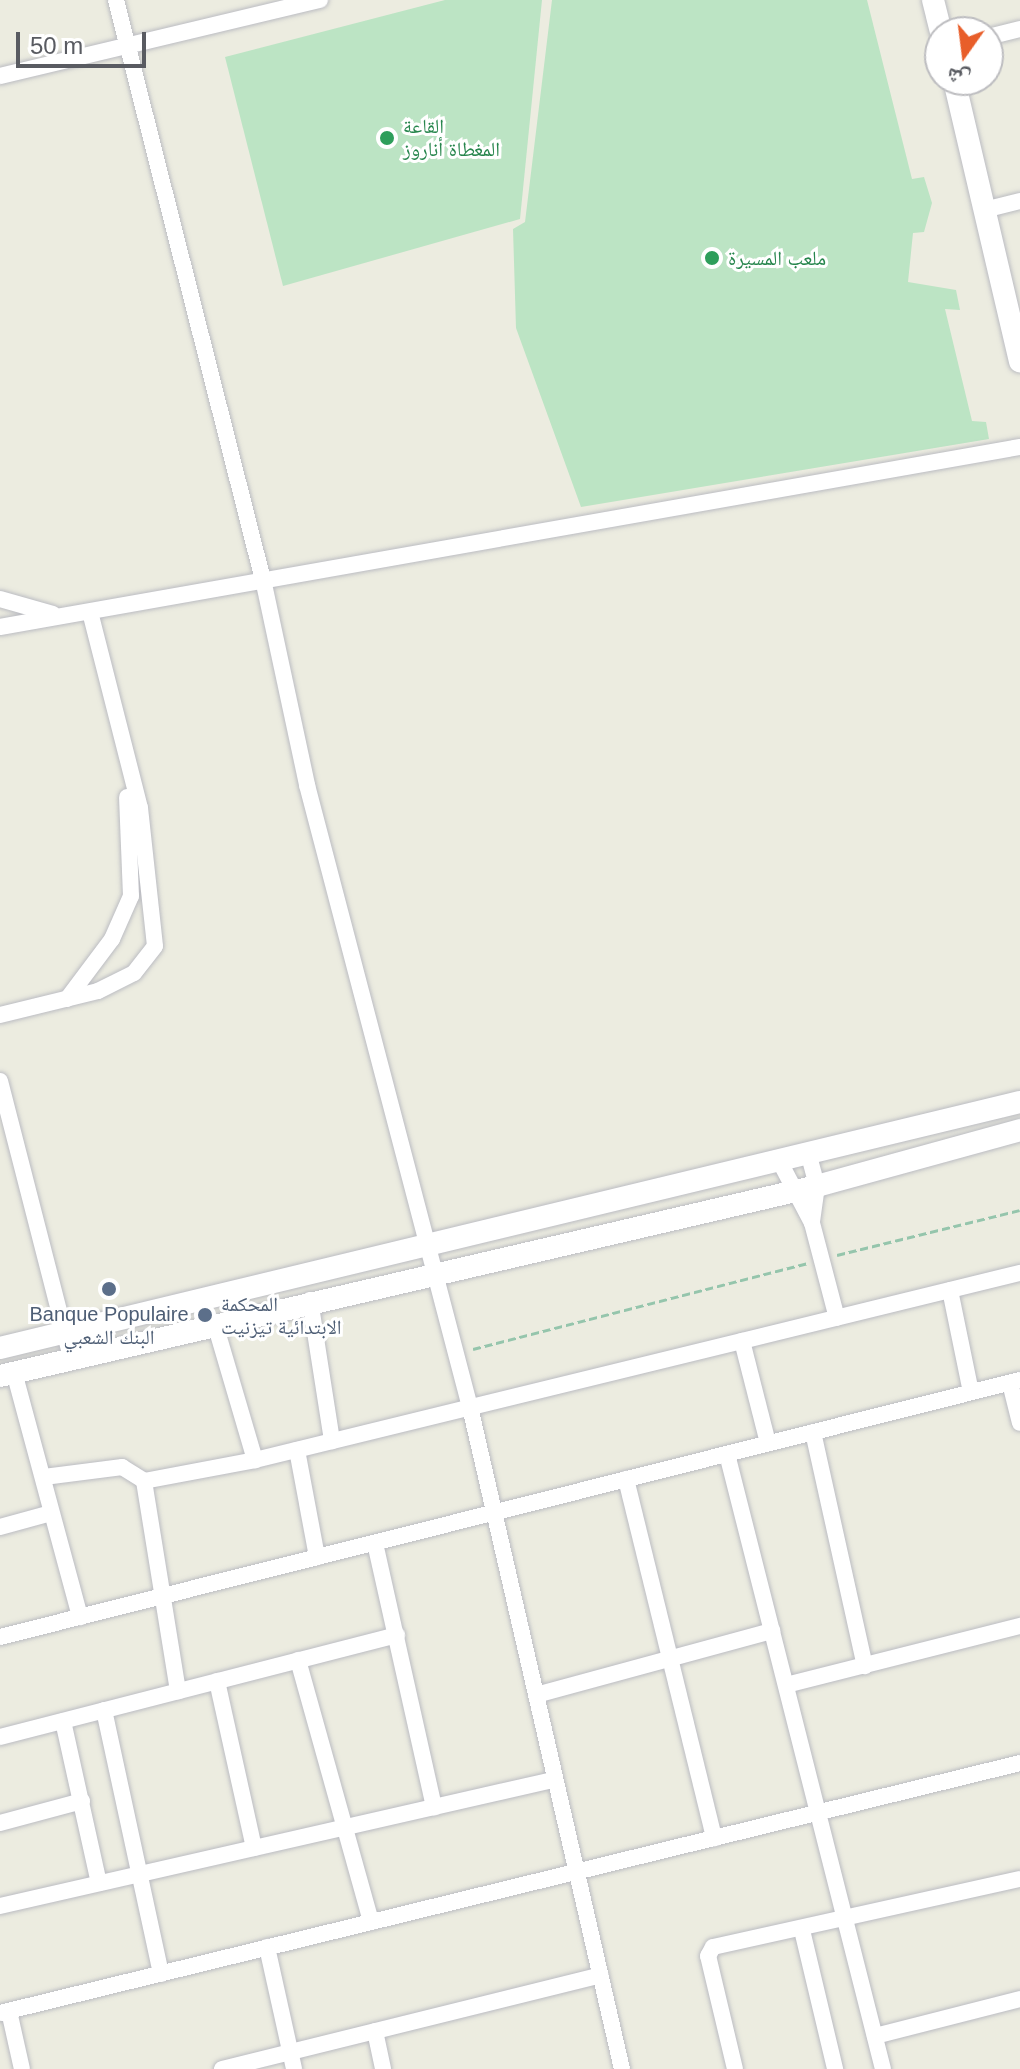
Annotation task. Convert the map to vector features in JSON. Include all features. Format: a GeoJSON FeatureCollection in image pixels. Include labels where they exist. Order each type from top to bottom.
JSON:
{"type":"FeatureCollection","features":[{"type":"Feature","properties":{"kind":"main road"},"geometry":{"type":"LineString","coordinates":[[958,96],[988,209],[1020,361]]}},
{"type":"Feature","properties":{"kind":"main road"},"geometry":{"type":"LineString","coordinates":[[0,1348],[425,1244],[781,1164],[1020,1102]]}},
{"type":"Feature","properties":{"kind":"main road"},"geometry":{"type":"LineString","coordinates":[[7,1374],[432,1271],[790,1193],[1020,1130]]}},
{"type":"Feature","properties":{"kind":"street"},"geometry":{"type":"LineString","coordinates":[[116,0],[264,584],[307,785],[470,1407],[553,1780],[578,1871],[618,2068]]}},
{"type":"Feature","properties":{"kind":"street"},"geometry":{"type":"LineString","coordinates":[[0,76],[320,0]]}},
{"type":"Feature","properties":{"kind":"street"},"geometry":{"type":"LineString","coordinates":[[988,209],[1020,201]]}},
{"type":"Feature","properties":{"kind":"street"},"geometry":{"type":"LineString","coordinates":[[0,627],[55,615],[264,584],[1020,447]]}},
{"type":"Feature","properties":{"kind":"street"},"geometry":{"type":"LineString","coordinates":[[0,599],[55,615]]}},
{"type":"Feature","properties":{"kind":"street"},"geometry":{"type":"LineString","coordinates":[[0,1015],[67,999],[121,980],[147,960],[157,928],[134,780],[90,612]]}},
{"type":"Feature","properties":{"kind":"street"},"geometry":{"type":"LineString","coordinates":[[67,999],[112,939],[134,886],[127,795],[134,780]]}},
{"type":"Feature","properties":{"kind":"street"},"geometry":{"type":"LineString","coordinates":[[134,886],[152,887]]}},
{"type":"Feature","properties":{"kind":"street"},"geometry":{"type":"LineString","coordinates":[[0,1081],[71,1358]]}},
{"type":"Feature","properties":{"kind":"street"},"geometry":{"type":"LineString","coordinates":[[809,1156],[817,1186],[812,1223],[837,1318]]}},
{"type":"Feature","properties":{"kind":"street"},"geometry":{"type":"LineString","coordinates":[[781,1164],[790,1193],[812,1223]]}},
{"type":"Feature","properties":{"kind":"street"},"geometry":{"type":"LineString","coordinates":[[44,1477],[122,1467],[144,1481],[255,1460],[1020,1273]]}},
{"type":"Feature","properties":{"kind":"street"},"geometry":{"type":"LineString","coordinates":[[950,1290],[971,1392]]}},
{"type":"Feature","properties":{"kind":"street"},"geometry":{"type":"LineString","coordinates":[[310,1300],[332,1441]]}},
{"type":"Feature","properties":{"kind":"street"},"geometry":{"type":"LineString","coordinates":[[215,1324],[255,1460]]}},
{"type":"Feature","properties":{"kind":"street"},"geometry":{"type":"LineString","coordinates":[[742,1341],[768,1443]]}},
{"type":"Feature","properties":{"kind":"street"},"geometry":{"type":"LineString","coordinates":[[7,1374],[44,1477],[80,1617]]}},
{"type":"Feature","properties":{"kind":"street"},"geometry":{"type":"LineString","coordinates":[[0,1637],[1015,1381],[1020,1423]]}},
{"type":"Feature","properties":{"kind":"street"},"geometry":{"type":"LineString","coordinates":[[813,1432],[865,1666]]}},
{"type":"Feature","properties":{"kind":"street"},"geometry":{"type":"LineString","coordinates":[[297,1450],[317,1557]]}},
{"type":"Feature","properties":{"kind":"street"},"geometry":{"type":"LineString","coordinates":[[727,1454],[883,2069]]}},
{"type":"Feature","properties":{"kind":"street"},"geometry":{"type":"LineString","coordinates":[[626,1479],[714,1838]]}},
{"type":"Feature","properties":{"kind":"street"},"geometry":{"type":"LineString","coordinates":[[144,1481],[178,1691]]}},
{"type":"Feature","properties":{"kind":"street"},"geometry":{"type":"LineString","coordinates":[[0,1527],[51,1513]]}},
{"type":"Feature","properties":{"kind":"street"},"geometry":{"type":"LineString","coordinates":[[375,1543],[434,1807]]}},
{"type":"Feature","properties":{"kind":"street"},"geometry":{"type":"LineString","coordinates":[[786,1685],[1020,1626]]}},
{"type":"Feature","properties":{"kind":"street"},"geometry":{"type":"LineString","coordinates":[[536,1695],[772,1631]]}},
{"type":"Feature","properties":{"kind":"street"},"geometry":{"type":"LineString","coordinates":[[0,1737],[397,1635]]}},
{"type":"Feature","properties":{"kind":"street"},"geometry":{"type":"LineString","coordinates":[[298,1660],[342,1828],[371,1922]]}},
{"type":"Feature","properties":{"kind":"street"},"geometry":{"type":"LineString","coordinates":[[217,1681],[254,1848]]}},
{"type":"Feature","properties":{"kind":"street"},"geometry":{"type":"LineString","coordinates":[[104,1710],[142,1873],[161,1974]]}},
{"type":"Feature","properties":{"kind":"street"},"geometry":{"type":"LineString","coordinates":[[63,1721],[99,1883]]}},
{"type":"Feature","properties":{"kind":"street"},"geometry":{"type":"LineString","coordinates":[[22,2069],[4,2012],[1020,1763]]}},
{"type":"Feature","properties":{"kind":"street"},"geometry":{"type":"LineString","coordinates":[[0,1906],[553,1780]]}},
{"type":"Feature","properties":{"kind":"street"},"geometry":{"type":"LineString","coordinates":[[0,1823],[82,1801]]}},
{"type":"Feature","properties":{"kind":"street"},"geometry":{"type":"LineString","coordinates":[[735,2069],[710,1950],[846,1922],[1020,1879]]}},
{"type":"Feature","properties":{"kind":"street"},"geometry":{"type":"LineString","coordinates":[[802,1930],[835,2069]]}},
{"type":"Feature","properties":{"kind":"street"},"geometry":{"type":"LineString","coordinates":[[267,1947],[294,2069]]}},
{"type":"Feature","properties":{"kind":"street"},"geometry":{"type":"LineString","coordinates":[[222,2069],[601,1975]]}},
{"type":"Feature","properties":{"kind":"street"},"geometry":{"type":"LineString","coordinates":[[875,2036],[1020,1999]]}},
{"type":"Feature","properties":{"kind":"street"},"geometry":{"type":"LineString","coordinates":[[375,2031],[383,2069]]}},
{"type":"Feature","properties":{"kind":"path"},"geometry":{"type":"LineString","coordinates":[[454,1354],[1020,1210]]}},
{"type":"Feature","properties":{"kind":"green space","name":"القاعة المغطاة أناروز"},"geometry":{"type":"Polygon","coordinates":[[[445,0],[542,0],[520,219],[283,286],[225,57],[445,0]]]}},
{"type":"Feature","properties":{"kind":"green space","name":"ملعب المسيرة"},"geometry":{"type":"Polygon","coordinates":[[[552,0],[867,0],[912,179],[924,177],[932,203],[924,232],[913,233],[908,282],[956,290],[960,310],[945,309],[972,421],[986,422],[989,439],[581,507],[516,328],[513,229],[525,222],[552,0]]]}},
{"type":"Feature","properties":{"kind":"place","name":"القاعة المغطاة أناروز"},"geometry":{"type":"Point","coordinates":[387,138]}},
{"type":"Feature","properties":{"kind":"place","name":"ملعب المسيرة"},"geometry":{"type":"Point","coordinates":[712,258]}},
{"type":"Feature","properties":{"kind":"place","name":"Banque Populaire البنك الشعبي"},"geometry":{"type":"Point","coordinates":[109,1289]}},
{"type":"Feature","properties":{"kind":"place","name":"المحكمة الابتدائية تيزنيت"},"geometry":{"type":"Point","coordinates":[205,1315]}}]}
